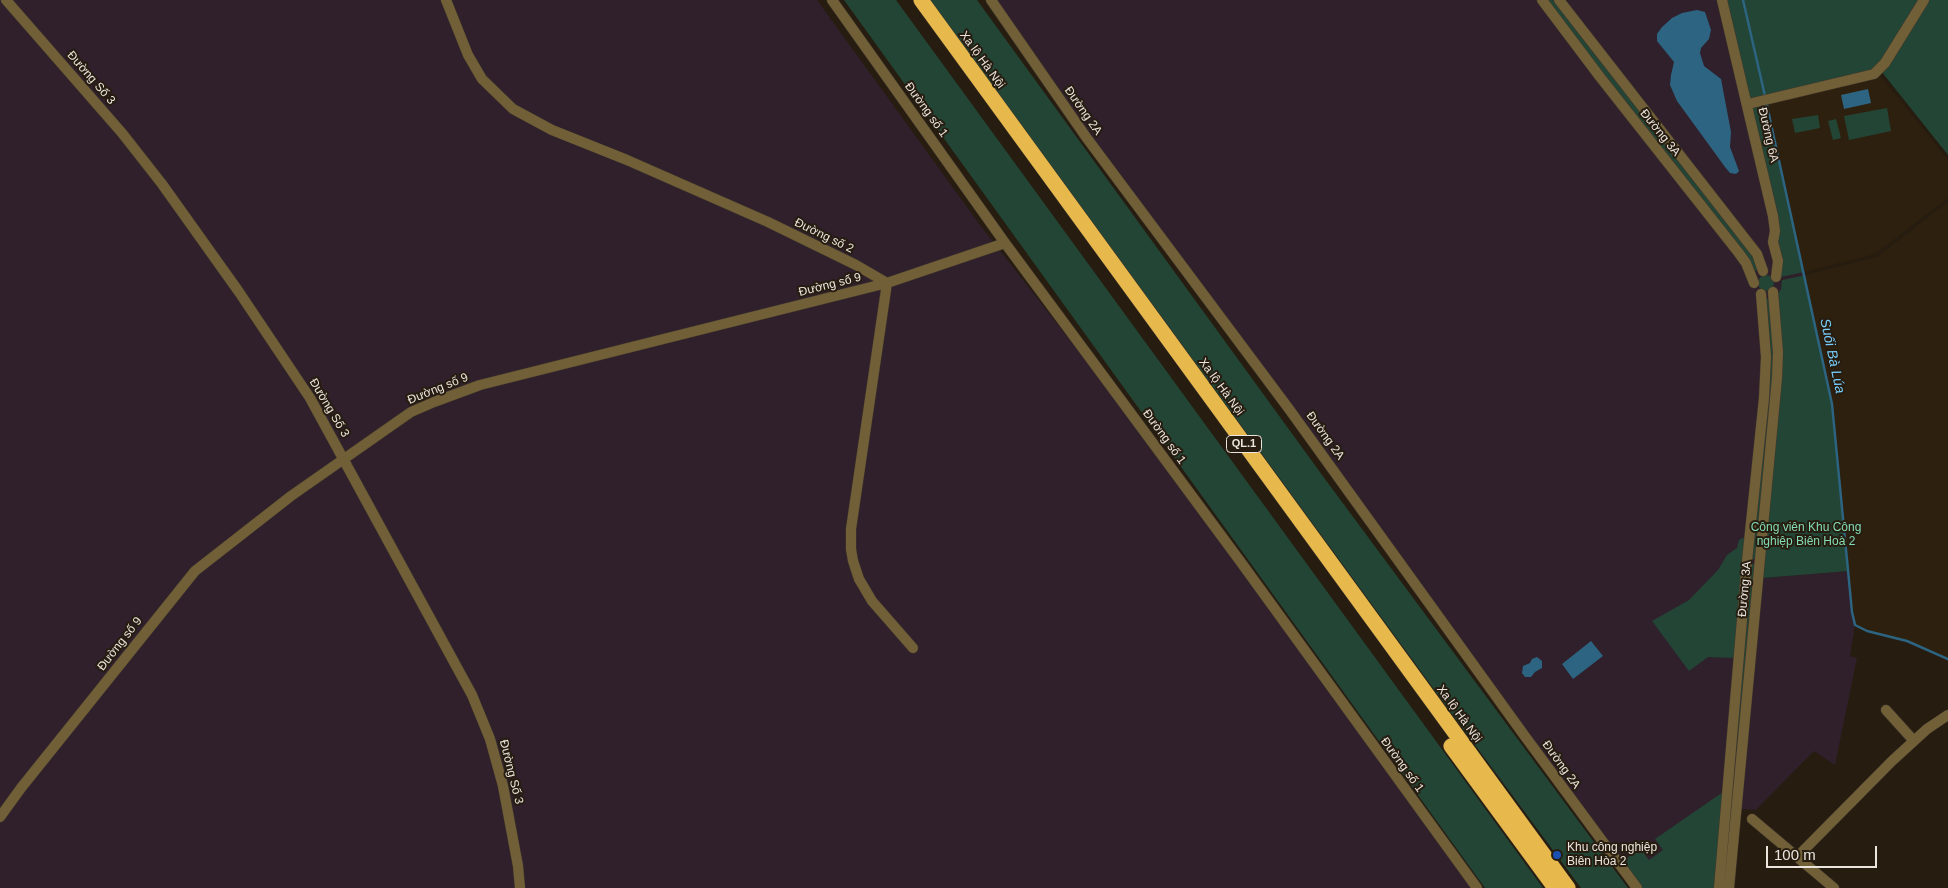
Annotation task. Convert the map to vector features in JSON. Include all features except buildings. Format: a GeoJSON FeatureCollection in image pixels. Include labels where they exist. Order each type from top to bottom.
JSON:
{"type":"FeatureCollection","features":[{"type":"Feature","properties":{"kind":"highway","name":"Xa lộ Hà Nội"},"geometry":{"type":"LineString","coordinates":[[910,0],[1555,888]]}},
{"type":"Feature","properties":{"kind":"highway","name":"Xa lộ Hà Nội"},"geometry":{"type":"LineString","coordinates":[[921,0],[1568,888]]}},
{"type":"Feature","properties":{"kind":"street","name":"Đường Số 3"},"geometry":{"type":"LineString","coordinates":[[6,0],[122,133],[165,188],[281,354],[310,398],[345,458],[462,675],[483,721],[503,786],[520,888]]}},
{"type":"Feature","properties":{"kind":"street","name":"Đường số 2"},"geometry":{"type":"LineString","coordinates":[[446,0],[468,55],[482,79],[513,109],[552,130],[627,160],[768,222],[856,265],[887,283]]}},
{"type":"Feature","properties":{"kind":"street","name":"Đường số 1"},"geometry":{"type":"LineString","coordinates":[[832,0],[1005,242],[1240,561],[1477,888]]}},
{"type":"Feature","properties":{"kind":"street","name":"Đường 2A"},"geometry":{"type":"LineString","coordinates":[[991,0],[1086,137],[1289,408],[1518,728],[1637,888]]}},
{"type":"Feature","properties":{"kind":"street","name":"Đường 3A"},"geometry":{"type":"LineString","coordinates":[[1542,0],[1600,77],[1742,257],[1754,283]]}},
{"type":"Feature","properties":{"kind":"street","name":"Đường 3A"},"geometry":{"type":"LineString","coordinates":[[1559,0],[1755,251],[1763,272]]}},
{"type":"Feature","properties":{"kind":"street","name":"Đường 6A"},"geometry":{"type":"LineString","coordinates":[[1722,0],[1751,103],[1773,216],[1775,231],[1773,242],[1778,261],[1776,277]]}},
{"type":"Feature","properties":{"kind":"street"},"geometry":{"type":"LineString","coordinates":[[1751,103],[1874,74],[1885,63],[1924,0]]}},
{"type":"Feature","properties":{"kind":"street","name":"Đường số 9"},"geometry":{"type":"LineString","coordinates":[[0,817],[21,788],[195,571],[283,502],[411,412],[480,385],[887,283],[1005,242]]}},
{"type":"Feature","properties":{"kind":"street"},"geometry":{"type":"LineString","coordinates":[[1755,251],[1764,249],[1773,242]]}},
{"type":"Feature","properties":{"kind":"street"},"geometry":{"type":"LineString","coordinates":[[1763,272],[1772,273],[1776,277],[1777,286],[1773,292],[1767,295],[1761,294],[1756,290],[1754,283],[1756,276],[1763,272]]}},
{"type":"Feature","properties":{"kind":"street"},"geometry":{"type":"LineString","coordinates":[[887,283],[851,529],[851,548],[852,561],[859,579],[872,601],[913,648]]}},
{"type":"Feature","properties":{"kind":"street","name":"Đường 3A"},"geometry":{"type":"LineString","coordinates":[[1729,888],[1777,378],[1778,352],[1773,292]]}},
{"type":"Feature","properties":{"kind":"street","name":"Đường 3A"},"geometry":{"type":"LineString","coordinates":[[1719,888],[1747,561],[1764,398],[1766,357],[1761,294]]}},
{"type":"Feature","properties":{"kind":"street"},"geometry":{"type":"LineString","coordinates":[[1747,561],[1760,562]]}},
{"type":"Feature","properties":{"kind":"street"},"geometry":{"type":"LineString","coordinates":[[1886,710],[1914,741]]}},
{"type":"Feature","properties":{"kind":"street"},"geometry":{"type":"LineString","coordinates":[[1797,857],[1914,741],[1948,714]]}},
{"type":"Feature","properties":{"kind":"street"},"geometry":{"type":"LineString","coordinates":[[1752,819],[1834,888]]}},
{"type":"Feature","properties":{"kind":"shaded area"},"geometry":{"type":"Polygon","coordinates":[[[0,0],[817,0],[980,225],[1137,426],[1474,888],[0,888],[0,0]]]}},
{"type":"Feature","properties":{"kind":"shaded area","name":"Khu công nghiệp Biên Hòa 2"},"geometry":{"type":"Polygon","coordinates":[[[996,0],[1743,0],[1805,275],[1782,280],[1763,578],[1849,571],[1852,612],[1855,625],[1850,656],[1857,658],[1835,765],[1814,751],[1756,810],[1741,809],[1642,888],[1115,171],[996,0]]]}},
{"type":"Feature","properties":{"kind":"shaded area"},"geometry":{"type":"Polygon","coordinates":[[[1879,74],[1948,160],[1948,198],[1875,254],[1804,272],[1766,102],[1879,74]]]}},
{"type":"Feature","properties":{"kind":"shaded area"},"geometry":{"type":"Polygon","coordinates":[[[1948,202],[1948,659],[1907,641],[1867,631],[1855,625],[1850,656],[1857,658],[1835,765],[1814,751],[1756,810],[1848,571],[1832,404],[1805,275],[1877,257],[1948,202]]]}},
{"type":"Feature","properties":{"kind":"green space"},"geometry":{"type":"Polygon","coordinates":[[[844,0],[896,0],[1543,888],[1485,888],[844,0]]]}},
{"type":"Feature","properties":{"kind":"green space"},"geometry":{"type":"Polygon","coordinates":[[[930,0],[977,0],[1325,479],[1628,888],[1581,888],[930,0]]]}},
{"type":"Feature","properties":{"kind":"green space"},"geometry":{"type":"Polygon","coordinates":[[[1547,0],[1553,0],[1753,256],[1758,269],[1754,272],[1547,0]]]}},
{"type":"Feature","properties":{"kind":"green space"},"geometry":{"type":"Polygon","coordinates":[[[1725,0],[1948,0],[1948,155],[1881,71],[1765,97],[1804,272],[1781,277],[1772,268],[1776,243],[1725,0]]]}},
{"type":"Feature","properties":{"kind":"green space"},"geometry":{"type":"Polygon","coordinates":[[[1887,108],[1891,131],[1849,140],[1844,116],[1887,108]]]}},
{"type":"Feature","properties":{"kind":"green space"},"geometry":{"type":"Polygon","coordinates":[[[1818,115],[1820,128],[1795,133],[1792,119],[1818,115]]]}},
{"type":"Feature","properties":{"kind":"green space"},"geometry":{"type":"Polygon","coordinates":[[[1836,119],[1841,138],[1833,140],[1828,121],[1836,119]]]}},
{"type":"Feature","properties":{"kind":"green space"},"geometry":{"type":"Polygon","coordinates":[[[1766,275],[1774,283],[1766,291],[1758,283],[1766,275]]]}},
{"type":"Feature","properties":{"kind":"green space","name":"Công viên Khu Công nghiệp Biên Hoà 2"},"geometry":{"type":"Polygon","coordinates":[[[1805,275],[1832,404],[1849,571],[1763,578],[1778,294],[1781,289],[1782,280],[1805,275]]]}},
{"type":"Feature","properties":{"kind":"green space"},"geometry":{"type":"Polygon","coordinates":[[[1766,299],[1770,299],[1774,352],[1773,378],[1756,559],[1751,559],[1766,299]]]}},
{"type":"Feature","properties":{"kind":"green space"},"geometry":{"type":"Polygon","coordinates":[[[1745,537],[1735,658],[1708,657],[1689,671],[1652,621],[1689,600],[1718,570],[1727,555],[1737,548],[1739,540],[1745,537]]]}},
{"type":"Feature","properties":{"kind":"green space"},"geometry":{"type":"Polygon","coordinates":[[[1751,564],[1756,564],[1723,888],[1751,564]]]}},
{"type":"Feature","properties":{"kind":"green space"},"geometry":{"type":"Polygon","coordinates":[[[1723,792],[1715,888],[1642,888],[1622,861],[1641,849],[1649,860],[1663,850],[1655,839],[1723,792]]]}},
{"type":"Feature","properties":{"kind":"water"},"geometry":{"type":"Polygon","coordinates":[[[1697,10],[1705,12],[1711,30],[1709,39],[1701,48],[1700,53],[1704,66],[1721,79],[1731,132],[1730,147],[1739,171],[1736,174],[1730,173],[1725,167],[1677,101],[1670,85],[1674,62],[1657,41],[1657,34],[1672,18],[1682,13],[1697,10]]]}},
{"type":"Feature","properties":{"kind":"water"},"geometry":{"type":"Polygon","coordinates":[[[1868,89],[1871,103],[1844,109],[1841,95],[1868,89]]]}},
{"type":"Feature","properties":{"kind":"water"},"geometry":{"type":"Polygon","coordinates":[[[1591,641],[1603,656],[1573,679],[1562,664],[1591,641]]]}},
{"type":"Feature","properties":{"kind":"water"},"geometry":{"type":"Polygon","coordinates":[[[1537,657],[1542,661],[1542,668],[1531,677],[1525,677],[1522,673],[1523,666],[1537,657]]]}},
{"type":"Feature","properties":{"kind":"waterway","name":"Suối Bà Lúa"},"geometry":{"type":"LineString","coordinates":[[1743,0],[1765,96]]}},
{"type":"Feature","properties":{"kind":"waterway","name":"Suối Bà Lúa"},"geometry":{"type":"LineString","coordinates":[[1766,101],[1832,404],[1852,612],[1855,625],[1867,631],[1907,641],[1948,659]]}},
{"type":"Feature","properties":{"kind":"place","name":"Khu công nghiệp Biên Hòa 2"},"geometry":{"type":"Point","coordinates":[1557,855]}}]}
